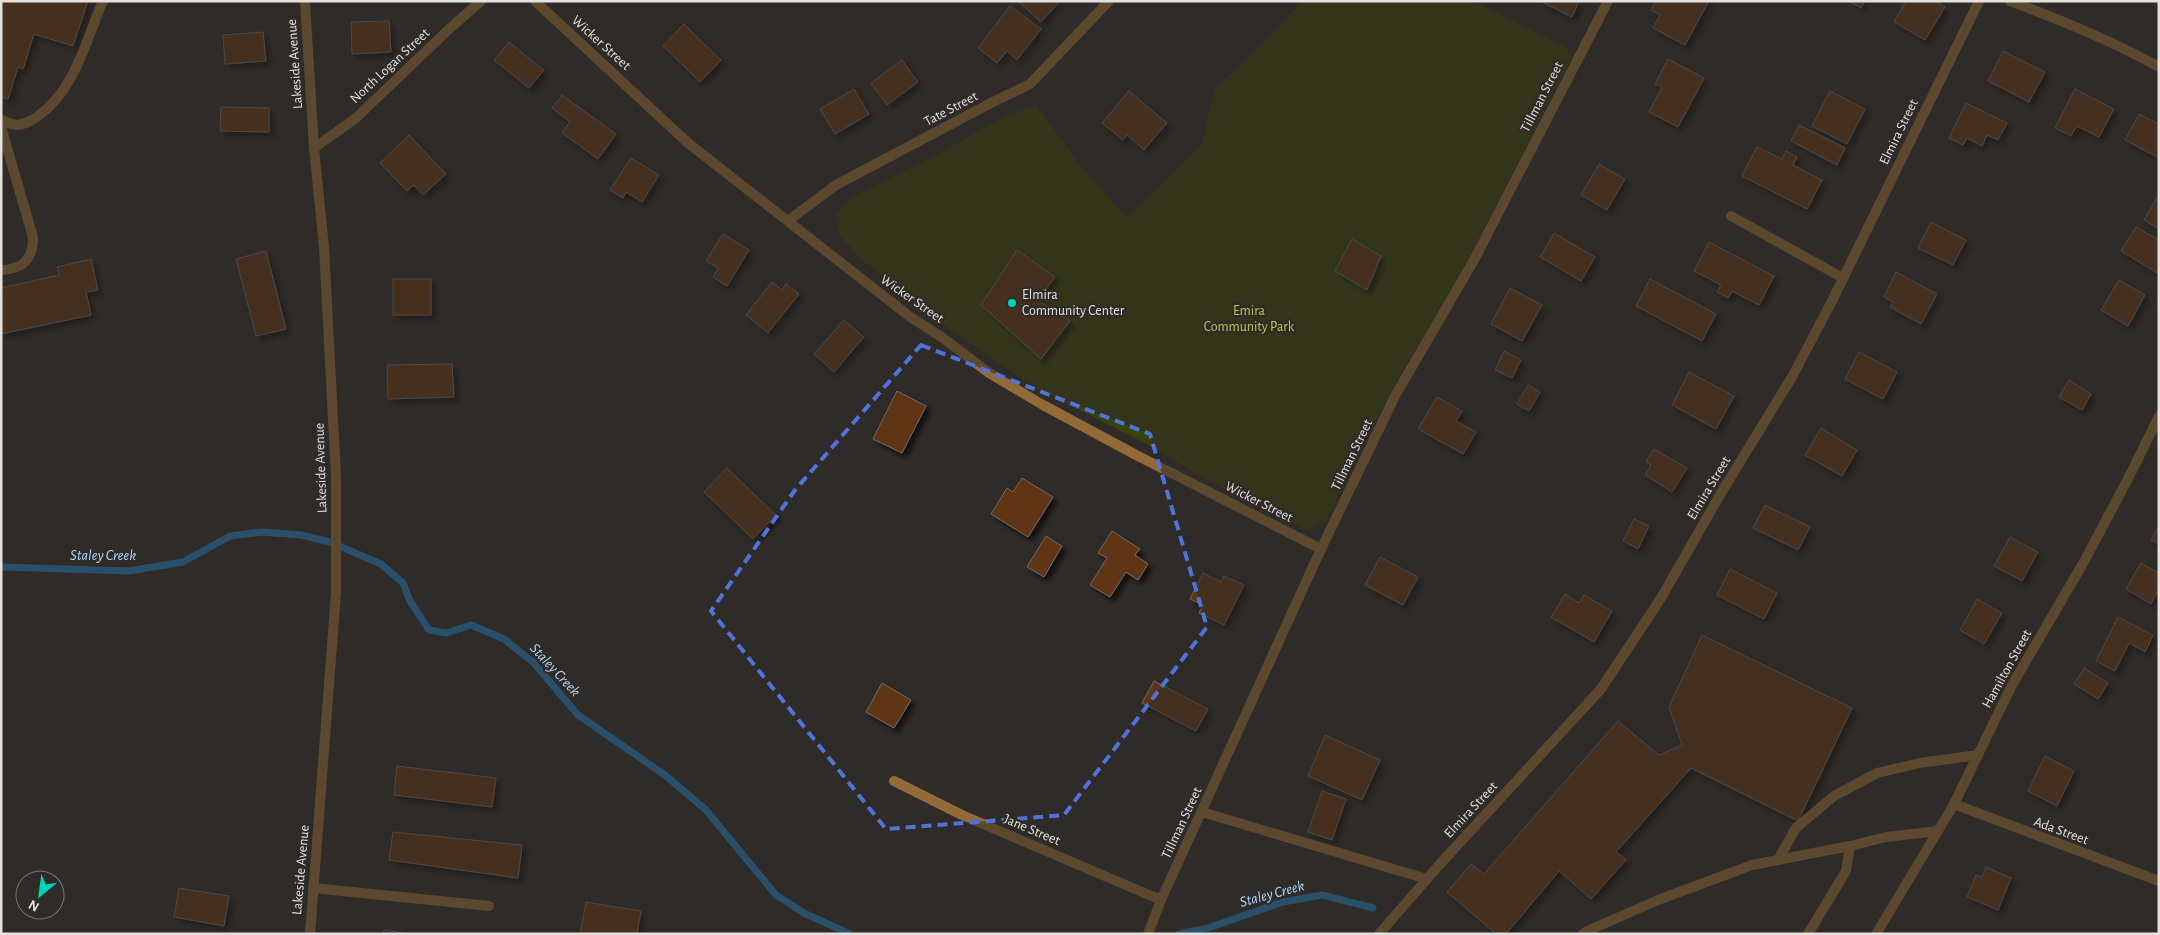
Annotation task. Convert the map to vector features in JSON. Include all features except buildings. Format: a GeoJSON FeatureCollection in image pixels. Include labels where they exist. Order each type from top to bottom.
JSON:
{"type":"FeatureCollection","features":[{"type":"Feature","properties":{"kind":"street"},"geometry":{"type":"LineString","coordinates":[[1,120],[17,125],[30,122],[48,109],[61,94],[74,76],[103,1]]}},
{"type":"Feature","properties":{"kind":"street","name":"Lakeside Avenue"},"geometry":{"type":"LineString","coordinates":[[305,1],[314,148],[324,247],[336,495],[336,593],[310,934]]}},
{"type":"Feature","properties":{"kind":"street","name":"North Logan Street"},"geometry":{"type":"LineString","coordinates":[[314,148],[356,118],[481,1]]}},
{"type":"Feature","properties":{"kind":"street","name":"Wicker Street"},"geometry":{"type":"LineString","coordinates":[[535,1],[688,143],[789,220],[901,310],[943,338],[989,373],[1043,405],[1138,456],[1322,549]]}},
{"type":"Feature","properties":{"kind":"street","name":"Tate Street"},"geometry":{"type":"LineString","coordinates":[[789,220],[836,185],[1030,84],[1109,1]]}},
{"type":"Feature","properties":{"kind":"street","name":"Tillman Street"},"geometry":{"type":"LineString","coordinates":[[1148,934],[1160,900],[1322,549],[1395,396],[1474,260],[1608,1]]}},
{"type":"Feature","properties":{"kind":"street","name":"Elmira Street"},"geometry":{"type":"LineString","coordinates":[[1380,934],[1427,879],[1601,689],[1661,598],[1721,493],[1792,378],[1980,1]]}},
{"type":"Feature","properties":{"kind":"street"},"geometry":{"type":"LineString","coordinates":[[2010,1],[2068,23],[2130,50],[2159,67]]}},
{"type":"Feature","properties":{"kind":"street"},"geometry":{"type":"LineString","coordinates":[[1,127],[33,237],[33,250],[27,261],[12,269],[1,270]]}},
{"type":"Feature","properties":{"kind":"street"},"geometry":{"type":"LineString","coordinates":[[1730,216],[1843,278]]}},
{"type":"Feature","properties":{"kind":"street","name":"Hamilton Street"},"geometry":{"type":"LineString","coordinates":[[1876,934],[1954,804],[2012,685],[2085,560],[2134,469],[2159,416]]}},
{"type":"Feature","properties":{"kind":"street"},"geometry":{"type":"LineString","coordinates":[[1778,860],[1796,828],[1834,796],[1877,773],[1920,763],[1978,755]]}},
{"type":"Feature","properties":{"kind":"street","name":"Jane Street"},"geometry":{"type":"LineString","coordinates":[[894,781],[962,815],[1160,900]]}},
{"type":"Feature","properties":{"kind":"street","name":"Ada Street"},"geometry":{"type":"LineString","coordinates":[[1954,804],[2159,881]]}},
{"type":"Feature","properties":{"kind":"street"},"geometry":{"type":"LineString","coordinates":[[1202,812],[1427,879]]}},
{"type":"Feature","properties":{"kind":"street"},"geometry":{"type":"LineString","coordinates":[[1583,934],[1658,900],[1744,868],[1850,846],[1886,836],[1938,831]]}},
{"type":"Feature","properties":{"kind":"street"},"geometry":{"type":"LineString","coordinates":[[1808,934],[1846,871],[1850,846]]}},
{"type":"Feature","properties":{"kind":"street"},"geometry":{"type":"LineString","coordinates":[[313,888],[489,906]]}},
{"type":"Feature","properties":{"kind":"highlighted area"},"geometry":{"type":"Polygon","coordinates":[[[921,345],[1150,434],[1207,627],[1064,815],[886,829],[711,611],[795,490],[921,345]]]}},
{"type":"Feature","properties":{"kind":"green space","name":"Emira Community Park"},"geometry":{"type":"Polygon","coordinates":[[[1304,1],[1473,1],[1567,48],[1571,58],[1465,265],[1389,394],[1326,520],[1306,530],[1208,480],[1143,442],[1042,391],[990,357],[909,300],[862,259],[839,235],[836,216],[846,201],[940,153],[1003,117],[1036,105],[1082,168],[1127,218],[1202,144],[1215,89],[1304,1]]]}},
{"type":"Feature","properties":{"kind":"waterway","name":"Staley Creek"},"geometry":{"type":"LineString","coordinates":[[1,567],[129,571],[183,562],[230,536],[261,532],[301,535],[330,542],[381,564],[403,583],[410,601],[429,630],[446,633],[471,625],[504,639],[533,662],[578,715],[665,775],[706,810],[776,895],[804,913],[850,934]]}},
{"type":"Feature","properties":{"kind":"waterway","name":"Staley Creek"},"geometry":{"type":"LineString","coordinates":[[1179,934],[1208,928],[1283,902],[1322,895],[1373,908]]}},
{"type":"Feature","properties":{"kind":"place","name":"Elmira Community Center"},"geometry":{"type":"Point","coordinates":[1012,303]}}]}
